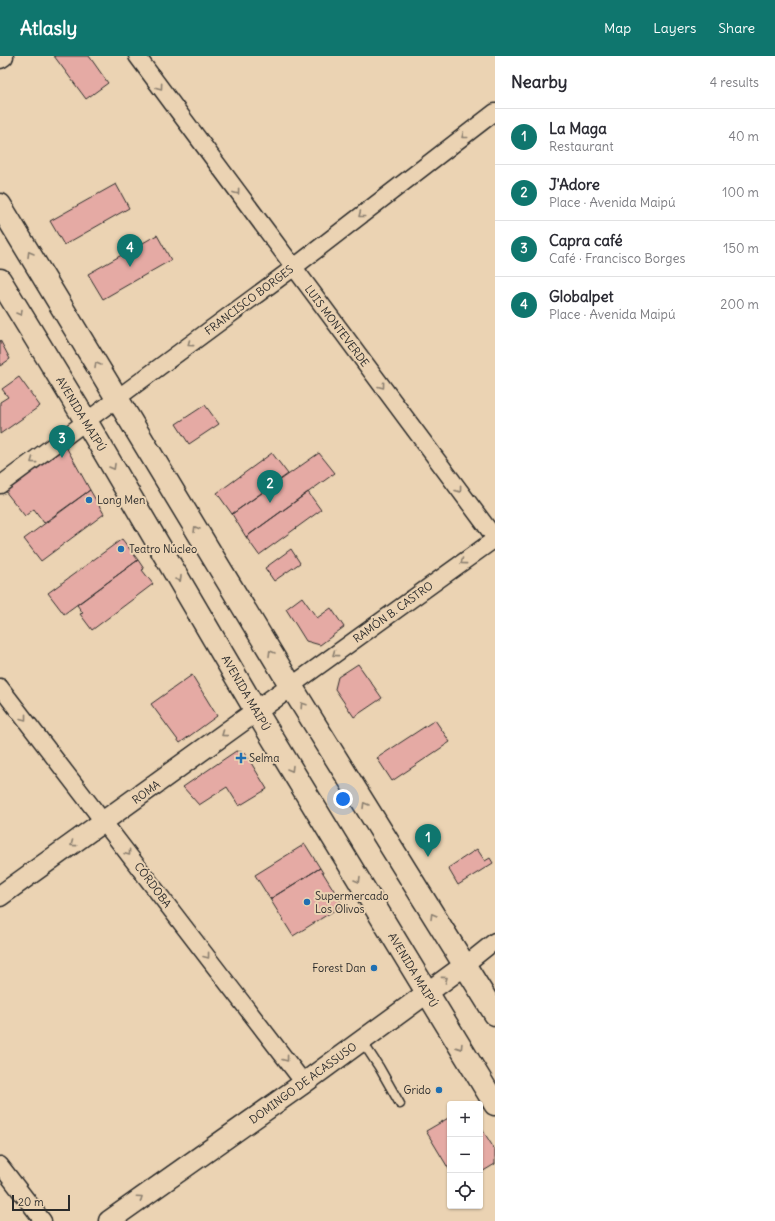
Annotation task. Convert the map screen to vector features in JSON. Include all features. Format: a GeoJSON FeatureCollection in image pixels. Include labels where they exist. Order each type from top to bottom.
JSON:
{"type":"FeatureCollection","features":[{"type":"Feature","properties":{"kind":"main road"},"geometry":{"type":"LineString","coordinates":[[0,205],[291,686],[495,1014]]}},
{"type":"Feature","properties":{"kind":"main road","name":"AVENIDA MAIPÚ"},"geometry":{"type":"LineString","coordinates":[[0,280],[86,421],[256,712],[426,994],[495,1104]]}},
{"type":"Feature","properties":{"kind":"street","name":"LUIS MONTEVERDE"},"geometry":{"type":"LineString","coordinates":[[137,56],[495,539]]}},
{"type":"Feature","properties":{"kind":"street","name":"FRANCISCO BORGES"},"geometry":{"type":"LineString","coordinates":[[0,485],[293,268],[495,112]]}},
{"type":"Feature","properties":{"kind":"street","name":"RAMÓN B. CASTRO"},"geometry":{"type":"LineString","coordinates":[[291,686],[495,539]]}},
{"type":"Feature","properties":{"kind":"street","name":"ROMA"},"geometry":{"type":"LineString","coordinates":[[0,896],[291,686]]}},
{"type":"Feature","properties":{"kind":"street","name":"CÓRDOBA"},"geometry":{"type":"LineString","coordinates":[[0,687],[304,1083]]}},
{"type":"Feature","properties":{"kind":"street","name":"DOMINGO DE ACASSUSO"},"geometry":{"type":"LineString","coordinates":[[109,1221],[304,1083],[426,994],[495,941]]}},
{"type":"Feature","properties":{"kind":"street"},"geometry":{"type":"LineString","coordinates":[[0,1165],[43,1221]]}},
{"type":"Feature","properties":{"kind":"lane"},"geometry":{"type":"LineString","coordinates":[[362,1040],[400,1104]]}},
{"type":"Feature","properties":{"kind":"building"},"geometry":{"type":"Polygon","coordinates":[[[54,56],[89,56],[108,83],[86,99],[54,56]]]}},
{"type":"Feature","properties":{"kind":"building"},"geometry":{"type":"Polygon","coordinates":[[[116,184],[129,208],[64,245],[50,221],[116,184]]]}},
{"type":"Feature","properties":{"kind":"building"},"geometry":{"type":"Polygon","coordinates":[[[157,235],[171,260],[103,299],[88,274],[157,235]]]}},
{"type":"Feature","properties":{"kind":"building"},"geometry":{"type":"Polygon","coordinates":[[[0,340],[10,359],[0,366],[0,340]]]}},
{"type":"Feature","properties":{"kind":"building"},"geometry":{"type":"Polygon","coordinates":[[[19,377],[40,406],[0,434],[0,402],[8,397],[2,389],[19,377]]]}},
{"type":"Feature","properties":{"kind":"building"},"geometry":{"type":"Polygon","coordinates":[[[205,405],[219,424],[189,444],[176,424],[205,405]]]}},
{"type":"Feature","properties":{"kind":"building"},"geometry":{"type":"Polygon","coordinates":[[[65,445],[90,490],[44,523],[34,509],[25,516],[5,491],[65,445]]]}},
{"type":"Feature","properties":{"kind":"building"},"geometry":{"type":"Polygon","coordinates":[[[272,453],[288,474],[232,514],[217,493],[272,453]]]}},
{"type":"Feature","properties":{"kind":"building"},"geometry":{"type":"Polygon","coordinates":[[[319,453],[335,473],[246,537],[232,514],[319,453]]]}},
{"type":"Feature","properties":{"kind":"building"},"geometry":{"type":"Polygon","coordinates":[[[90,490],[104,514],[41,561],[24,539],[90,490]]]}},
{"type":"Feature","properties":{"kind":"building"},"geometry":{"type":"Polygon","coordinates":[[[308,492],[321,510],[259,555],[246,537],[308,492]]]}},
{"type":"Feature","properties":{"kind":"building"},"geometry":{"type":"Polygon","coordinates":[[[122,539],[138,560],[64,614],[48,593],[122,539]]]}},
{"type":"Feature","properties":{"kind":"building"},"geometry":{"type":"Polygon","coordinates":[[[291,549],[300,563],[274,581],[265,568],[291,549]]]}},
{"type":"Feature","properties":{"kind":"building"},"geometry":{"type":"Polygon","coordinates":[[[138,560],[144,569],[142,570],[153,584],[92,630],[80,614],[83,613],[77,605],[138,560]]]}},
{"type":"Feature","properties":{"kind":"building"},"geometry":{"type":"Polygon","coordinates":[[[302,597],[317,618],[331,608],[344,627],[320,645],[306,641],[286,609],[302,597]]]}},
{"type":"Feature","properties":{"kind":"building"},"geometry":{"type":"Polygon","coordinates":[[[358,664],[382,698],[354,717],[335,689],[338,677],[358,664]]]}},
{"type":"Feature","properties":{"kind":"building"},"geometry":{"type":"Polygon","coordinates":[[[192,675],[217,716],[180,743],[151,704],[192,675]]]}},
{"type":"Feature","properties":{"kind":"building"},"geometry":{"type":"Polygon","coordinates":[[[435,720],[450,742],[392,781],[377,758],[435,720]]]}},
{"type":"Feature","properties":{"kind":"building"},"geometry":{"type":"Polygon","coordinates":[[[236,751],[245,753],[267,789],[239,806],[227,787],[199,805],[183,787],[236,751]]]}},
{"type":"Feature","properties":{"kind":"building"},"geometry":{"type":"Polygon","coordinates":[[[305,844],[320,868],[270,899],[255,875],[305,844]]]}},
{"type":"Feature","properties":{"kind":"building"},"geometry":{"type":"Polygon","coordinates":[[[477,849],[485,861],[490,858],[493,863],[458,885],[448,868],[477,849]]]}},
{"type":"Feature","properties":{"kind":"building","name":"Supermercado Los Olivos"},"geometry":{"type":"Polygon","coordinates":[[[320,868],[343,905],[293,936],[270,899],[320,868]]]}},
{"type":"Feature","properties":{"kind":"building"},"geometry":{"type":"Polygon","coordinates":[[[447,1119],[447,1166],[426,1131],[447,1119]]]}},
{"type":"Feature","properties":{"kind":"building"},"geometry":{"type":"Polygon","coordinates":[[[483,1131],[495,1150],[495,1164],[483,1171],[483,1131]]]}},
{"type":"Feature","properties":{"kind":"place","name":"Globalpet"},"geometry":{"type":"Point","coordinates":[130,267]}},
{"type":"Feature","properties":{"kind":"place","name":"Capra café"},"geometry":{"type":"Point","coordinates":[62,458]}},
{"type":"Feature","properties":{"kind":"place","name":"Long Men"},"geometry":{"type":"Point","coordinates":[89,500]}},
{"type":"Feature","properties":{"kind":"place","name":"J'Adore"},"geometry":{"type":"Point","coordinates":[270,503]}},
{"type":"Feature","properties":{"kind":"place","name":"Teatro Núcleo"},"geometry":{"type":"Point","coordinates":[121,549]}},
{"type":"Feature","properties":{"kind":"place","name":"Selma"},"geometry":{"type":"Point","coordinates":[241,758]}},
{"type":"Feature","properties":{"kind":"place","name":"La Maga"},"geometry":{"type":"Point","coordinates":[428,857]}},
{"type":"Feature","properties":{"kind":"place","name":"Supermercado Los Olivos"},"geometry":{"type":"Point","coordinates":[307,902]}},
{"type":"Feature","properties":{"kind":"place","name":"Forest Dan"},"geometry":{"type":"Point","coordinates":[374,968]}},
{"type":"Feature","properties":{"kind":"place","name":"Grido"},"geometry":{"type":"Point","coordinates":[439,1090]}}]}
